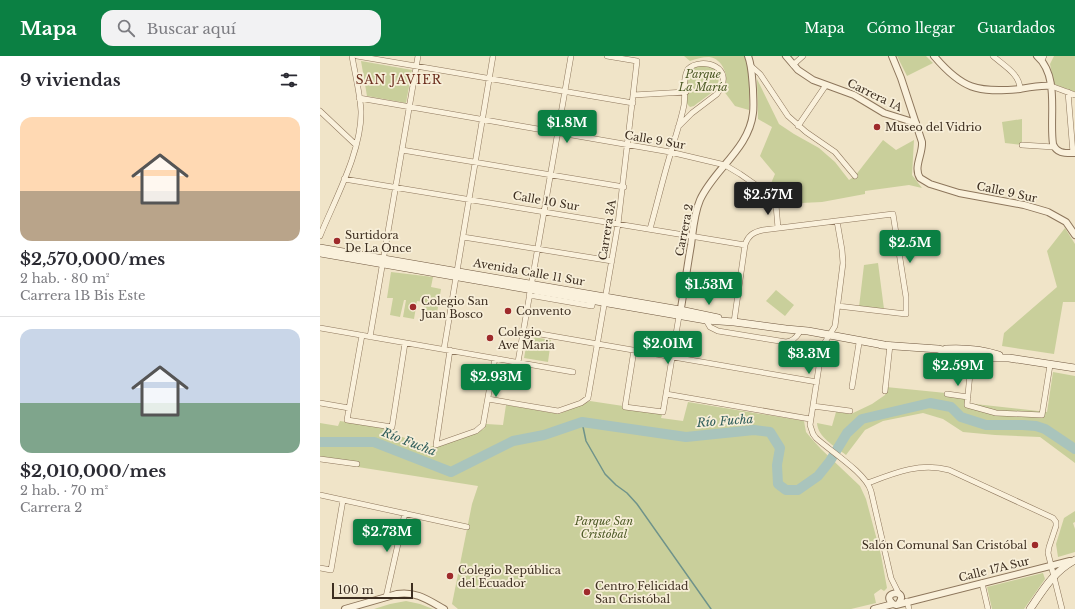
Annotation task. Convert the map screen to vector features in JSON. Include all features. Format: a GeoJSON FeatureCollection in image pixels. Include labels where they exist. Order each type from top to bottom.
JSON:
{"type":"FeatureCollection","features":[{"type":"Feature","properties":{"kind":"main road","name":"Avenida Calle 11 Sur"},"geometry":{"type":"LineString","coordinates":[[320,248],[457,274],[530,290],[593,301],[605,300]]}},
{"type":"Feature","properties":{"kind":"main road","name":"Avenida Calle 11 Sur"},"geometry":{"type":"LineString","coordinates":[[320,253],[383,261]]}},
{"type":"Feature","properties":{"kind":"main road","name":"Avenida Calle 11 Sur"},"geometry":{"type":"LineString","coordinates":[[530,290],[605,300],[680,313],[706,320],[808,331],[859,343],[938,349],[1075,368]]}},
{"type":"Feature","properties":{"kind":"main road","name":"Avenida Calle 11 Sur"},"geometry":{"type":"LineString","coordinates":[[680,313],[707,315],[734,322]]}},
{"type":"Feature","properties":{"kind":"main road","name":"Avenida Calle 11 Sur"},"geometry":{"type":"LineString","coordinates":[[786,329],[800,333],[887,345]]}},
{"type":"Feature","properties":{"kind":"main road"},"geometry":{"type":"LineString","coordinates":[[1030,609],[1054,575],[1063,567],[1075,560]]}},
{"type":"Feature","properties":{"kind":"street"},"geometry":{"type":"LineString","coordinates":[[320,236],[344,179],[356,145],[360,122],[359,98],[352,56]]}},
{"type":"Feature","properties":{"kind":"street"},"geometry":{"type":"LineString","coordinates":[[357,56],[633,103]]}},
{"type":"Feature","properties":{"kind":"street"},"geometry":{"type":"LineString","coordinates":[[370,336],[418,56]]}},
{"type":"Feature","properties":{"kind":"street"},"geometry":{"type":"LineString","coordinates":[[493,56],[457,274],[436,445],[480,430],[483,425],[494,358]]}},
{"type":"Feature","properties":{"kind":"street"},"geometry":{"type":"LineString","coordinates":[[518,362],[571,56]]}},
{"type":"Feature","properties":{"kind":"street","name":"Carrera 3A"},"geometry":{"type":"LineString","coordinates":[[488,399],[558,411],[586,400],[624,187],[637,61],[606,56]]}},
{"type":"Feature","properties":{"kind":"street","name":"Carrera 2"},"geometry":{"type":"LineString","coordinates":[[634,350],[625,407],[662,412],[695,218],[700,200],[712,179],[725,165],[742,142],[752,119],[754,107],[751,66],[748,56]]}},
{"type":"Feature","properties":{"kind":"street","name":"Carrera 1A"},"geometry":{"type":"LineString","coordinates":[[786,56],[793,65],[808,77],[854,95],[884,113],[916,123]]}},
{"type":"Feature","properties":{"kind":"street"},"geometry":{"type":"LineString","coordinates":[[793,65],[802,56]]}},
{"type":"Feature","properties":{"kind":"street"},"geometry":{"type":"LineString","coordinates":[[892,56],[916,123]]}},
{"type":"Feature","properties":{"kind":"street"},"geometry":{"type":"LineString","coordinates":[[934,56],[954,77],[966,85],[986,90],[1051,86],[1075,95]]}},
{"type":"Feature","properties":{"kind":"street"},"geometry":{"type":"LineString","coordinates":[[993,56],[1016,76],[1020,83],[1020,88]]}},
{"type":"Feature","properties":{"kind":"street"},"geometry":{"type":"LineString","coordinates":[[1041,57],[1048,70],[1051,86],[1052,141],[1054,147],[1060,152],[1074,153],[1068,92]]}},
{"type":"Feature","properties":{"kind":"street"},"geometry":{"type":"LineString","coordinates":[[650,229],[670,152],[684,106],[686,73],[693,64],[706,60],[717,64],[722,70],[724,78],[723,84],[717,94],[692,113],[678,127]]}},
{"type":"Feature","properties":{"kind":"street"},"geometry":{"type":"LineString","coordinates":[[751,66],[766,82],[784,112],[798,126],[835,152],[855,176]]}},
{"type":"Feature","properties":{"kind":"street"},"geometry":{"type":"LineString","coordinates":[[798,126],[826,85]]}},
{"type":"Feature","properties":{"kind":"street"},"geometry":{"type":"LineString","coordinates":[[634,94],[686,92]]}},
{"type":"Feature","properties":{"kind":"street","name":"Calle 9 Sur"},"geometry":{"type":"LineString","coordinates":[[359,98],[557,134],[670,152],[725,165],[766,192],[772,198],[776,205],[778,228]]}},
{"type":"Feature","properties":{"kind":"street"},"geometry":{"type":"LineString","coordinates":[[320,111],[356,145]]}},
{"type":"Feature","properties":{"kind":"street","name":"Calle 9 Sur"},"geometry":{"type":"LineString","coordinates":[[916,123],[923,145],[917,170],[920,178],[926,183],[959,193],[1024,205],[1048,212],[1066,222],[1075,235]]}},
{"type":"Feature","properties":{"kind":"street"},"geometry":{"type":"LineString","coordinates":[[1022,145],[1054,147]]}},
{"type":"Feature","properties":{"kind":"street"},"geometry":{"type":"LineString","coordinates":[[402,150],[624,187]]}},
{"type":"Feature","properties":{"kind":"street","name":"Calle 10 Sur"},"geometry":{"type":"LineString","coordinates":[[344,179],[745,245]]}},
{"type":"Feature","properties":{"kind":"street"},"geometry":{"type":"LineString","coordinates":[[734,322],[745,245],[752,234],[763,230],[893,214],[906,297],[906,314],[838,306]]}},
{"type":"Feature","properties":{"kind":"street"},"geometry":{"type":"LineString","coordinates":[[837,221],[843,263],[838,306],[835,326],[822,347],[810,425],[816,438],[868,483],[891,578],[891,599],[896,605],[901,600],[891,578]]}},
{"type":"Feature","properties":{"kind":"street"},"geometry":{"type":"LineString","coordinates":[[463,237],[612,261]]}},
{"type":"Feature","properties":{"kind":"street"},"geometry":{"type":"LineString","coordinates":[[706,320],[710,327],[718,331],[786,342],[796,338],[800,333]]}},
{"type":"Feature","properties":{"kind":"street"},"geometry":{"type":"LineString","coordinates":[[320,328],[572,372]]}},
{"type":"Feature","properties":{"kind":"street"},"geometry":{"type":"LineString","coordinates":[[523,331],[817,382]]}},
{"type":"Feature","properties":{"kind":"street"},"geometry":{"type":"LineString","coordinates":[[362,335],[347,420],[392,427],[405,343]]}},
{"type":"Feature","properties":{"kind":"street"},"geometry":{"type":"LineString","coordinates":[[852,387],[859,343]]}},
{"type":"Feature","properties":{"kind":"street"},"geometry":{"type":"LineString","coordinates":[[884,391],[887,345]]}},
{"type":"Feature","properties":{"kind":"street"},"geometry":{"type":"LineString","coordinates":[[972,353],[967,404],[996,413],[1042,415],[1050,365]]}},
{"type":"Feature","properties":{"kind":"street"},"geometry":{"type":"LineString","coordinates":[[666,394],[810,419]]}},
{"type":"Feature","properties":{"kind":"street"},"geometry":{"type":"LineString","coordinates":[[947,394],[968,397]]}},
{"type":"Feature","properties":{"kind":"street"},"geometry":{"type":"LineString","coordinates":[[320,404],[349,408]]}},
{"type":"Feature","properties":{"kind":"street"},"geometry":{"type":"LineString","coordinates":[[812,406],[850,411]]}},
{"type":"Feature","properties":{"kind":"street"},"geometry":{"type":"LineString","coordinates":[[320,459],[356,464]]}},
{"type":"Feature","properties":{"kind":"street"},"geometry":{"type":"LineString","coordinates":[[868,483],[910,469],[926,467],[941,468],[949,470],[1053,518],[1056,523],[1048,547],[1048,553],[1062,609]]}},
{"type":"Feature","properties":{"kind":"street"},"geometry":{"type":"LineString","coordinates":[[320,494],[467,527]]}},
{"type":"Feature","properties":{"kind":"street"},"geometry":{"type":"LineString","coordinates":[[320,568],[331,570],[343,500]]}},
{"type":"Feature","properties":{"kind":"street"},"geometry":{"type":"LineString","coordinates":[[386,597],[404,513]]}},
{"type":"Feature","properties":{"kind":"street","name":"Calle 17A Sur"},"geometry":{"type":"LineString","coordinates":[[899,603],[1075,560]]}},
{"type":"Feature","properties":{"kind":"street"},"geometry":{"type":"LineString","coordinates":[[982,583],[988,609]]}},
{"type":"Feature","properties":{"kind":"street"},"geometry":{"type":"LineString","coordinates":[[345,609],[359,607],[402,593],[416,594],[444,609]]}},
{"type":"Feature","properties":{"kind":"street"},"geometry":{"type":"LineString","coordinates":[[876,608],[891,599],[895,593],[900,595]]}},
{"type":"Feature","properties":{"kind":"street","name":"Calle 17A Sur"},"geometry":{"type":"LineString","coordinates":[[900,595],[908,599],[918,599]]}},
{"type":"Feature","properties":{"kind":"street"},"geometry":{"type":"LineString","coordinates":[[907,601],[909,609]]}},
{"type":"Feature","properties":{"kind":"green space"},"geometry":{"type":"Polygon","coordinates":[[[684,56],[745,56],[749,76],[749,110],[735,106],[723,90],[726,75],[722,65],[718,61],[709,57],[690,61],[684,56]]]}},
{"type":"Feature","properties":{"kind":"green space"},"geometry":{"type":"Polygon","coordinates":[[[897,56],[926,56],[933,63],[907,76],[897,56]]]}},
{"type":"Feature","properties":{"kind":"green space"},"geometry":{"type":"Polygon","coordinates":[[[1054,56],[1075,56],[1075,92],[1054,84],[1050,64],[1054,56]]]}},
{"type":"Feature","properties":{"kind":"green space"},"geometry":{"type":"Polygon","coordinates":[[[361,61],[412,70],[406,103],[367,96],[361,61]]]}},
{"type":"Feature","properties":{"kind":"green space","name":"Parque La María"},"geometry":{"type":"Polygon","coordinates":[[[702,63],[716,70],[718,76],[717,85],[715,90],[694,106],[690,107],[687,103],[687,85],[689,74],[696,66],[702,63]]]}},
{"type":"Feature","properties":{"kind":"green space"},"geometry":{"type":"Polygon","coordinates":[[[757,79],[779,124],[819,148],[835,162],[849,180],[855,176],[883,140],[896,150],[914,140],[912,175],[922,188],[909,185],[865,191],[865,194],[822,202],[780,204],[769,188],[775,174],[760,156],[772,127],[758,119],[757,79]]]}},
{"type":"Feature","properties":{"kind":"green space"},"geometry":{"type":"Polygon","coordinates":[[[1022,119],[1022,145],[1005,143],[1002,122],[1022,119]]]}},
{"type":"Feature","properties":{"kind":"green space"},"geometry":{"type":"Polygon","coordinates":[[[1065,228],[1075,244],[1075,302],[1063,302],[1054,354],[1002,346],[1004,333],[1057,287],[1047,251],[1065,228]]]}},
{"type":"Feature","properties":{"kind":"green space"},"geometry":{"type":"Polygon","coordinates":[[[878,263],[884,309],[859,307],[864,265],[878,263]]]}},
{"type":"Feature","properties":{"kind":"green space"},"geometry":{"type":"Polygon","coordinates":[[[391,272],[433,277],[431,287],[441,289],[437,313],[423,311],[425,302],[417,301],[414,319],[403,317],[406,300],[404,300],[400,317],[390,315],[393,298],[387,298],[391,272]]]}},
{"type":"Feature","properties":{"kind":"green space"},"geometry":{"type":"Polygon","coordinates":[[[776,290],[794,305],[785,316],[766,301],[776,290]]]}},
{"type":"Feature","properties":{"kind":"green space"},"geometry":{"type":"Polygon","coordinates":[[[528,336],[551,340],[548,362],[524,358],[528,336]]]}},
{"type":"Feature","properties":{"kind":"green space"},"geometry":{"type":"Polygon","coordinates":[[[1053,372],[1075,376],[1075,463],[1040,437],[963,432],[943,419],[923,413],[883,421],[865,430],[846,455],[828,441],[820,433],[818,428],[817,423],[832,426],[836,412],[851,414],[872,404],[885,395],[886,387],[966,395],[966,403],[1047,412],[1053,372]]]}},
{"type":"Feature","properties":{"kind":"green space","name":"Parque San Cristóbal"},"geometry":{"type":"Polygon","coordinates":[[[590,401],[663,412],[661,418],[683,421],[688,402],[804,421],[806,432],[811,438],[860,486],[866,499],[881,555],[887,588],[884,591],[881,589],[874,594],[876,603],[851,609],[458,609],[452,604],[472,504],[478,486],[320,461],[320,423],[338,426],[340,421],[392,429],[391,433],[430,447],[484,429],[486,424],[503,425],[506,405],[559,414],[590,401]]]}},
{"type":"Feature","properties":{"kind":"green space"},"geometry":{"type":"Polygon","coordinates":[[[1075,511],[1075,522],[1073,523],[1075,529],[1075,552],[1058,557],[1056,544],[1064,518],[1075,511]]]}},
{"type":"Feature","properties":{"kind":"green space"},"geometry":{"type":"Polygon","coordinates":[[[1043,573],[1045,579],[1024,609],[992,609],[987,587],[1043,573]]]}},
{"type":"Feature","properties":{"kind":"green space"},"geometry":{"type":"Polygon","coordinates":[[[406,601],[433,609],[374,609],[390,604],[406,601]]]}},
{"type":"Feature","properties":{"kind":"waterway","name":"Río Fucha"},"geometry":{"type":"LineString","coordinates":[[320,442],[374,442],[451,472],[513,441],[544,435],[582,422],[686,437],[754,430],[770,432],[780,448],[777,465],[778,484],[786,490],[798,490],[818,476],[830,461],[847,433],[862,419],[930,403],[951,407],[961,417],[986,425],[1036,426],[1045,429],[1075,449]]}},
{"type":"Feature","properties":{"kind":"waterway"},"geometry":{"type":"LineString","coordinates":[[582,422],[586,441],[605,474],[637,504],[711,609]]}},
{"type":"Feature","properties":{"kind":"place","name":"Museo del Vidrio"},"geometry":{"type":"Point","coordinates":[877,127]}},
{"type":"Feature","properties":{"kind":"place","name":"Surtidora De La Once"},"geometry":{"type":"Point","coordinates":[337,241]}},
{"type":"Feature","properties":{"kind":"place","name":"Colegio San Juan Bosco"},"geometry":{"type":"Point","coordinates":[413,307]}},
{"type":"Feature","properties":{"kind":"place","name":"Convento"},"geometry":{"type":"Point","coordinates":[508,311]}},
{"type":"Feature","properties":{"kind":"place","name":"Colegio Ave Maria"},"geometry":{"type":"Point","coordinates":[490,338]}},
{"type":"Feature","properties":{"kind":"place","name":"Salón Comunal San Cristóbal"},"geometry":{"type":"Point","coordinates":[1035,545]}},
{"type":"Feature","properties":{"kind":"place","name":"Colegio República del Ecuador"},"geometry":{"type":"Point","coordinates":[450,576]}},
{"type":"Feature","properties":{"kind":"place","name":"Centro Felicidad San Cristóbal"},"geometry":{"type":"Point","coordinates":[587,592]}},
{"type":"Feature","properties":{"kind":"district","name":"SAN JAVIER"},"geometry":{"type":"Point","coordinates":[399,80]}}]}
